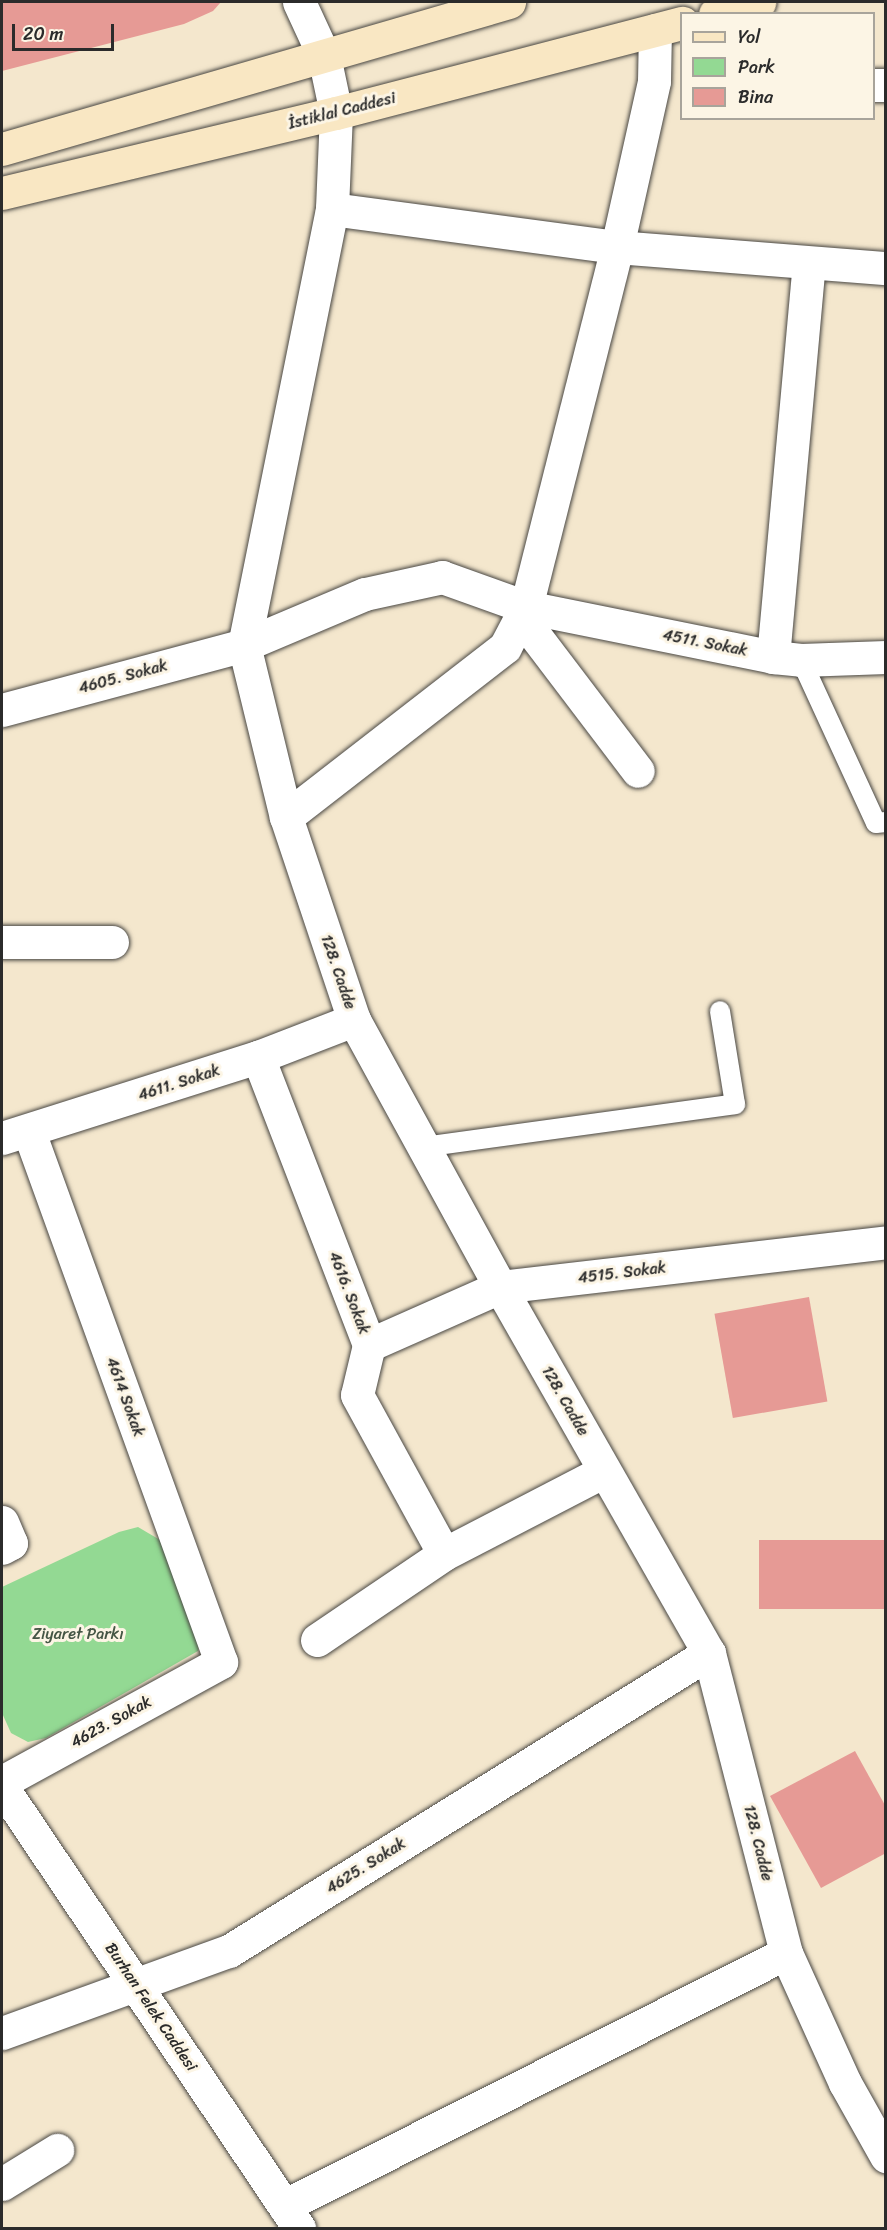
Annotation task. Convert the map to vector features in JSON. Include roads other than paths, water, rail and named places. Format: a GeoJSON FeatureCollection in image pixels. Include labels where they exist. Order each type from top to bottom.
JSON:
{"type":"FeatureCollection","features":[{"type":"Feature","properties":{"kind":"main road"},"geometry":{"type":"LineString","coordinates":[[2,149],[509,2]]}},
{"type":"Feature","properties":{"kind":"main road"},"geometry":{"type":"LineString","coordinates":[[722,12],[759,2]]}},
{"type":"Feature","properties":{"kind":"main road","name":"İstiklal Caddesi"},"geometry":{"type":"LineString","coordinates":[[2,193],[336,113],[668,26]]}},
{"type":"Feature","properties":{"kind":"street"},"geometry":{"type":"LineString","coordinates":[[244,645],[332,209],[336,113],[324,56],[299,2]]}},
{"type":"Feature","properties":{"kind":"street"},"geometry":{"type":"LineString","coordinates":[[286,817],[505,647],[523,612],[617,247],[668,81],[668,26]]}},
{"type":"Feature","properties":{"kind":"street"},"geometry":{"type":"LineString","coordinates":[[332,209],[617,247],[809,265],[885,268]]}},
{"type":"Feature","properties":{"kind":"street"},"geometry":{"type":"LineString","coordinates":[[787,658],[809,265]]}},
{"type":"Feature","properties":{"kind":"street","name":"4511. Sokak"},"geometry":{"type":"LineString","coordinates":[[244,645],[365,594],[442,577],[523,612],[787,658],[885,657]]}},
{"type":"Feature","properties":{"kind":"street"},"geometry":{"type":"LineString","coordinates":[[523,612],[638,771]]}},
{"type":"Feature","properties":{"kind":"street","name":"4605. Sokak"},"geometry":{"type":"LineString","coordinates":[[2,710],[244,645]]}},
{"type":"Feature","properties":{"kind":"street","name":"128. Cadde"},"geometry":{"type":"LineString","coordinates":[[244,645],[286,817],[354,1020],[500,1287],[709,1653],[786,1953],[845,2083],[885,2156]]}},
{"type":"Feature","properties":{"kind":"street"},"geometry":{"type":"LineString","coordinates":[[2,942],[112,942]]}},
{"type":"Feature","properties":{"kind":"street","name":"4611. Sokak"},"geometry":{"type":"LineString","coordinates":[[15,1135],[258,1058],[354,1020]]}},
{"type":"Feature","properties":{"kind":"street","name":"4616. Sokak"},"geometry":{"type":"LineString","coordinates":[[258,1058],[369,1346],[357,1395],[444,1554]]}},
{"type":"Feature","properties":{"kind":"street","name":"4614 Sokak"},"geometry":{"type":"LineString","coordinates":[[15,1135],[221,1662]]}},
{"type":"Feature","properties":{"kind":"street","name":"4515. Sokak"},"geometry":{"type":"LineString","coordinates":[[369,1346],[500,1287],[885,1242]]}},
{"type":"Feature","properties":{"kind":"street"},"geometry":{"type":"LineString","coordinates":[[317,1640],[444,1554],[604,1471]]}},
{"type":"Feature","properties":{"kind":"street"},"geometry":{"type":"LineString","coordinates":[[2,1522],[11,1543],[2,1548]]}},
{"type":"Feature","properties":{"kind":"street","name":"4625. Sokak"},"geometry":{"type":"LineString","coordinates":[[2,2033],[229,1951],[709,1653]]}},
{"type":"Feature","properties":{"kind":"street","name":"4623. Sokak"},"geometry":{"type":"LineString","coordinates":[[2,1782],[221,1662]]}},
{"type":"Feature","properties":{"kind":"street","name":"Burhan Felek Caddesi"},"geometry":{"type":"LineString","coordinates":[[2,1787],[291,2217]]}},
{"type":"Feature","properties":{"kind":"street"},"geometry":{"type":"LineString","coordinates":[[291,2217],[786,1953]]}},
{"type":"Feature","properties":{"kind":"street"},"geometry":{"type":"LineString","coordinates":[[2,2184],[57,2150]]}},
{"type":"Feature","properties":{"kind":"lane"},"geometry":{"type":"LineString","coordinates":[[787,658],[876,823],[885,822]]}},
{"type":"Feature","properties":{"kind":"lane"},"geometry":{"type":"LineString","coordinates":[[423,1147],[735,1104],[720,1011]]}},
{"type":"Feature","properties":{"kind":"park label","name":"Ziyaret Parkı"},"geometry":{"type":"Point","coordinates":[78,1634]}}]}
